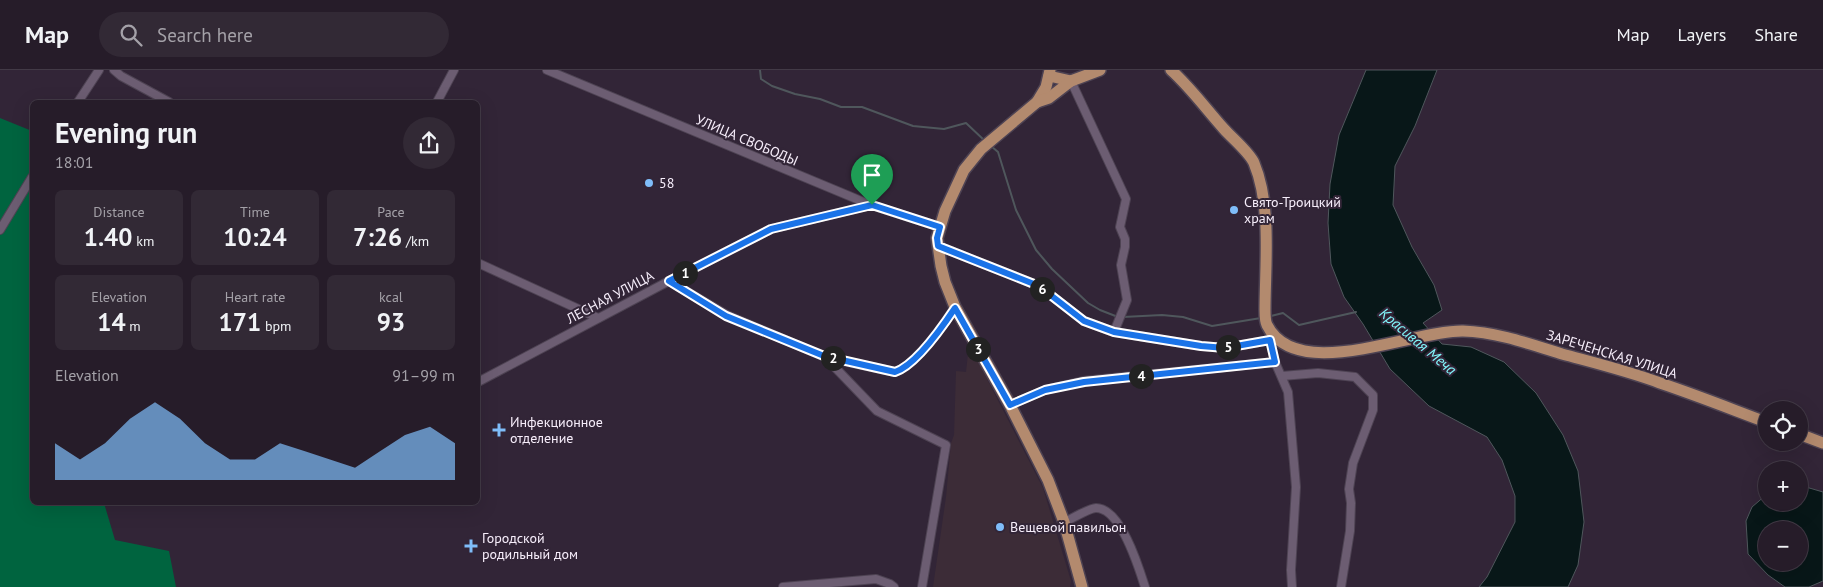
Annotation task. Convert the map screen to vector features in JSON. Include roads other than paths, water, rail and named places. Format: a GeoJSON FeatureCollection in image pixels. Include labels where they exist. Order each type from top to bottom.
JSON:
{"type":"FeatureCollection","features":[{"type":"Feature","properties":{"kind":"main road"},"geometry":{"type":"LineString","coordinates":[[1037,103],[1049,73],[1088,74],[1100,70]]}},
{"type":"Feature","properties":{"kind":"main road"},"geometry":{"type":"LineString","coordinates":[[1171,70],[1188,86],[1254,161],[1262,189],[1265,217],[1265,310],[1267,324],[1273,339]]}},
{"type":"Feature","properties":{"kind":"main road"},"geometry":{"type":"LineString","coordinates":[[1184,70],[1188,86]]}},
{"type":"Feature","properties":{"kind":"main road"},"geometry":{"type":"LineString","coordinates":[[1071,75],[1049,98],[1037,103],[981,150],[964,170],[945,210],[937,238],[945,282],[955,308],[1010,405],[1048,480],[1064,522],[1082,587]]}},
{"type":"Feature","properties":{"kind":"main road","name":"ЗАРЕЧЕНСКАЯ УЛИЦА"},"geometry":{"type":"LineString","coordinates":[[1273,339],[1304,352],[1334,353],[1444,332],[1470,332],[1505,337],[1658,382],[1758,419]]}},
{"type":"Feature","properties":{"kind":"main road"},"geometry":{"type":"LineString","coordinates":[[1808,437],[1823,443]]}},
{"type":"Feature","properties":{"kind":"street"},"geometry":{"type":"LineString","coordinates":[[79,100],[99,70]]}},
{"type":"Feature","properties":{"kind":"street"},"geometry":{"type":"LineString","coordinates":[[114,70],[165,100]]}},
{"type":"Feature","properties":{"kind":"street"},"geometry":{"type":"LineString","coordinates":[[438,100],[454,70]]}},
{"type":"Feature","properties":{"kind":"street","name":"УЛИЦА СВОБОДЫ"},"geometry":{"type":"LineString","coordinates":[[547,70],[872,205],[940,227]]}},
{"type":"Feature","properties":{"kind":"street"},"geometry":{"type":"LineString","coordinates":[[1071,75],[1126,199],[1120,227],[1125,239],[1121,265],[1127,300],[1114,332]]}},
{"type":"Feature","properties":{"kind":"street"},"geometry":{"type":"LineString","coordinates":[[0,230],[30,180]]}},
{"type":"Feature","properties":{"kind":"street","name":"ЛЕСНАЯ УЛИЦА"},"geometry":{"type":"LineString","coordinates":[[480,381],[771,229],[872,205]]}},
{"type":"Feature","properties":{"kind":"street"},"geometry":{"type":"LineString","coordinates":[[938,246],[1039,286],[1084,321],[1114,332],[1225,348],[1273,339],[1275,362],[1288,392],[1296,487],[1291,570],[1292,587]]}},
{"type":"Feature","properties":{"kind":"street"},"geometry":{"type":"LineString","coordinates":[[480,264],[598,318]]}},
{"type":"Feature","properties":{"kind":"street"},"geometry":{"type":"LineString","coordinates":[[669,281],[726,316],[824,356],[895,372],[904,369],[940,331],[955,308]]}},
{"type":"Feature","properties":{"kind":"street"},"geometry":{"type":"LineString","coordinates":[[824,356],[877,411],[946,446],[922,587]]}},
{"type":"Feature","properties":{"kind":"street"},"geometry":{"type":"LineString","coordinates":[[1010,405],[1045,390],[1084,382],[1275,362]]}},
{"type":"Feature","properties":{"kind":"street"},"geometry":{"type":"LineString","coordinates":[[1282,376],[1318,373],[1355,377],[1373,395],[1373,410],[1353,463],[1350,488],[1350,531],[1341,587]]}},
{"type":"Feature","properties":{"kind":"street"},"geometry":{"type":"LineString","coordinates":[[1064,522],[1095,508],[1104,510],[1114,519],[1130,543],[1145,587]]}},
{"type":"Feature","properties":{"kind":"street"},"geometry":{"type":"LineString","coordinates":[[783,587],[876,580],[894,587]]}},
{"type":"Feature","properties":{"kind":"water","name":"Красивая Меча"},"geometry":{"type":"Polygon","coordinates":[[[1366,70],[1437,70],[1415,126],[1395,166],[1393,205],[1412,247],[1434,285],[1442,310],[1423,323],[1442,344],[1471,347],[1504,362],[1536,393],[1563,435],[1578,471],[1584,522],[1578,565],[1568,587],[1479,587],[1487,577],[1515,522],[1515,496],[1502,460],[1487,437],[1429,406],[1390,369],[1344,297],[1331,264],[1328,223],[1330,184],[1339,135],[1366,70]]]}},
{"type":"Feature","properties":{"kind":"water"},"geometry":{"type":"Polygon","coordinates":[[[1808,488],[1823,492],[1823,581],[1809,587],[1785,587],[1768,575],[1764,571],[1808,571],[1808,521],[1758,521],[1758,564],[1748,554],[1746,521],[1752,507],[1758,502],[1758,511],[1808,511],[1808,488]]]}},
{"type":"Feature","properties":{"kind":"waterway"},"geometry":{"type":"LineString","coordinates":[[760,70],[761,79],[772,86],[795,94],[820,99],[841,107],[862,107],[913,126],[944,129],[966,123],[985,141]]}},
{"type":"Feature","properties":{"kind":"waterway"},"geometry":{"type":"LineString","coordinates":[[991,146],[998,152],[1016,210],[1036,250],[1052,269],[1088,303],[1118,317]]}},
{"type":"Feature","properties":{"kind":"waterway"},"geometry":{"type":"LineString","coordinates":[[1271,316],[1283,313],[1299,325],[1356,312]]}},
{"type":"Feature","properties":{"kind":"waterway"},"geometry":{"type":"LineString","coordinates":[[1123,317],[1162,315],[1183,317],[1212,326],[1261,318]]}},
{"type":"Feature","properties":{"kind":"place","name":"58"},"geometry":{"type":"Point","coordinates":[649,183]}},
{"type":"Feature","properties":{"kind":"place","name":"Свято-Троицкий храм"},"geometry":{"type":"Point","coordinates":[1234,210]}},
{"type":"Feature","properties":{"kind":"place","name":"Инфекционное отделение"},"geometry":{"type":"Point","coordinates":[499,430]}},
{"type":"Feature","properties":{"kind":"place","name":"Вещевой павильон"},"geometry":{"type":"Point","coordinates":[1000,527]}},
{"type":"Feature","properties":{"kind":"place","name":"Городской родильный дом"},"geometry":{"type":"Point","coordinates":[471,546]}}]}
